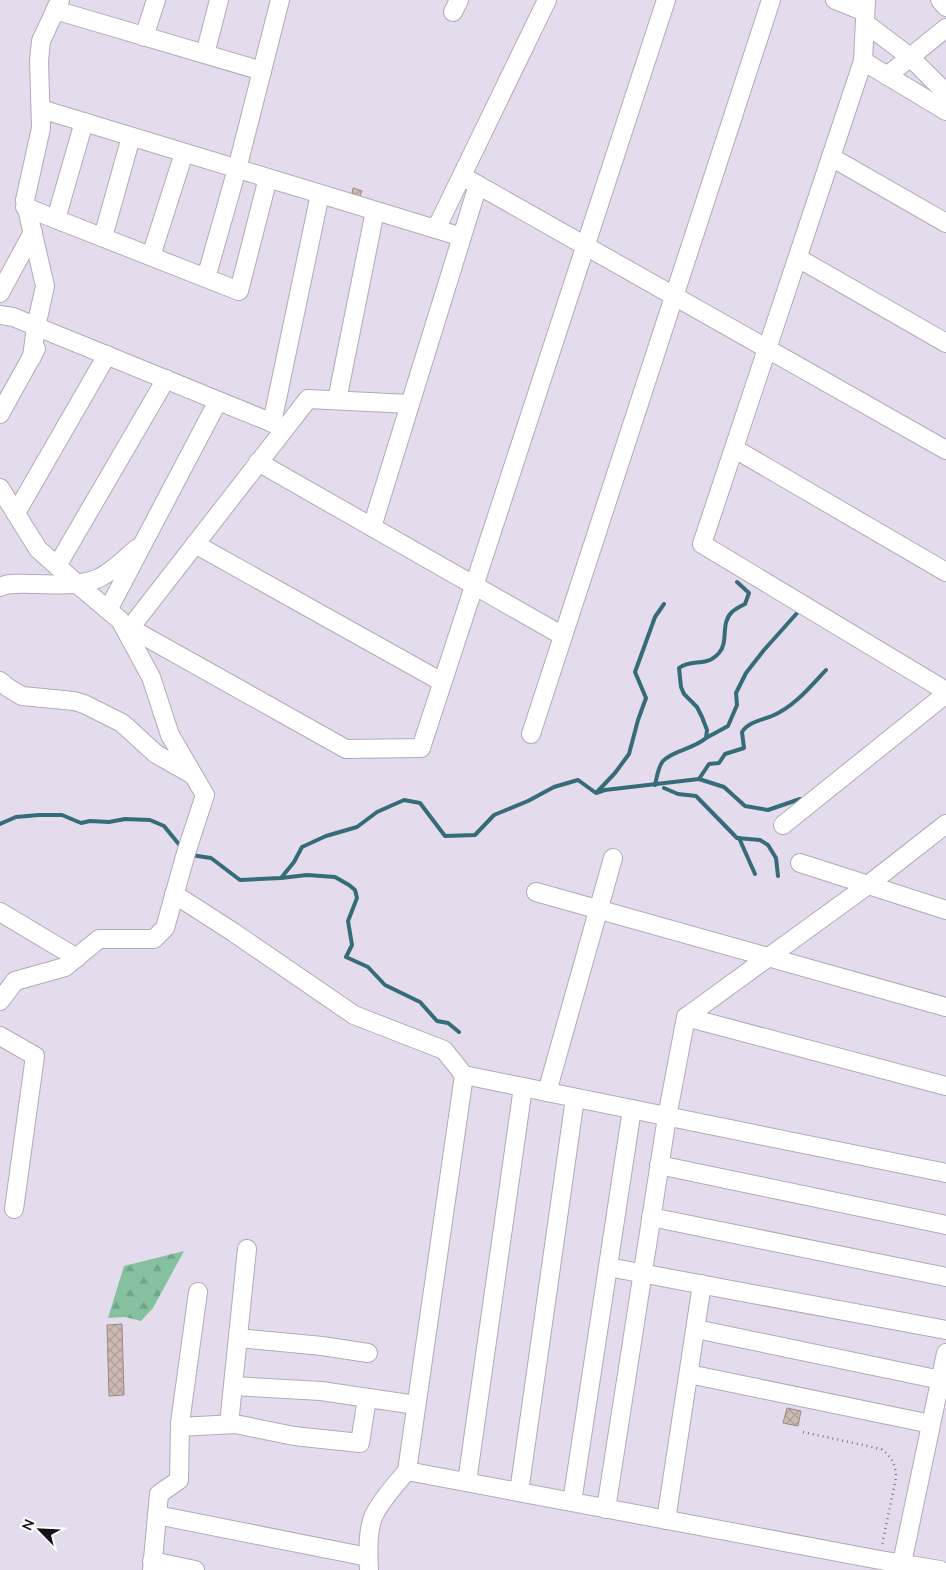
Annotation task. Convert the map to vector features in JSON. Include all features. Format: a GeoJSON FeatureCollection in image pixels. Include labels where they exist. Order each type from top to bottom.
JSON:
{"type":"FeatureCollection","features":[{"type":"Feature","properties":{"kind":"street"},"geometry":{"type":"LineString","coordinates":[[144,37],[156,0]]}},
{"type":"Feature","properties":{"kind":"street"},"geometry":{"type":"LineString","coordinates":[[204,54],[220,0]]}},
{"type":"Feature","properties":{"kind":"street"},"geometry":{"type":"LineString","coordinates":[[436,229],[547,0]]}},
{"type":"Feature","properties":{"kind":"street"},"geometry":{"type":"LineString","coordinates":[[128,630],[346,749],[421,748],[666,0]]}},
{"type":"Feature","properties":{"kind":"street"},"geometry":{"type":"LineString","coordinates":[[530,734],[771,0]]}},
{"type":"Feature","properties":{"kind":"street"},"geometry":{"type":"LineString","coordinates":[[835,0],[865,12],[946,93]]}},
{"type":"Feature","properties":{"kind":"street"},"geometry":{"type":"LineString","coordinates":[[940,0],[946,7]]}},
{"type":"Feature","properties":{"kind":"street"},"geometry":{"type":"LineString","coordinates":[[206,278],[237,169],[262,71],[277,1]]}},
{"type":"Feature","properties":{"kind":"street"},"geometry":{"type":"LineString","coordinates":[[0,414],[32,357],[41,329],[45,286],[33,232],[25,207],[25,200],[41,128],[39,61],[41,41],[58,5],[144,37],[262,71]]}},
{"type":"Feature","properties":{"kind":"street"},"geometry":{"type":"LineString","coordinates":[[783,825],[946,693],[702,544],[863,62],[865,12]]}},
{"type":"Feature","properties":{"kind":"street"},"geometry":{"type":"LineString","coordinates":[[887,76],[946,28]]}},
{"type":"Feature","properties":{"kind":"street"},"geometry":{"type":"LineString","coordinates":[[863,62],[946,111]]}},
{"type":"Feature","properties":{"kind":"street"},"geometry":{"type":"LineString","coordinates":[[40,109],[462,237]]}},
{"type":"Feature","properties":{"kind":"street"},"geometry":{"type":"LineString","coordinates":[[56,219],[84,122]]}},
{"type":"Feature","properties":{"kind":"street"},"geometry":{"type":"LineString","coordinates":[[103,237],[131,137]]}},
{"type":"Feature","properties":{"kind":"street"},"geometry":{"type":"LineString","coordinates":[[151,256],[184,153]]}},
{"type":"Feature","properties":{"kind":"street"},"geometry":{"type":"LineString","coordinates":[[831,157],[946,222]]}},
{"type":"Feature","properties":{"kind":"street"},"geometry":{"type":"LineString","coordinates":[[462,176],[946,450]]}},
{"type":"Feature","properties":{"kind":"street"},"geometry":{"type":"LineString","coordinates":[[25,207],[239,291],[268,178]]}},
{"type":"Feature","properties":{"kind":"street"},"geometry":{"type":"LineString","coordinates":[[372,527],[478,186]]}},
{"type":"Feature","properties":{"kind":"street"},"geometry":{"type":"LineString","coordinates":[[279,425],[320,194]]}},
{"type":"Feature","properties":{"kind":"street"},"geometry":{"type":"LineString","coordinates":[[337,400],[375,211]]}},
{"type":"Feature","properties":{"kind":"street"},"geometry":{"type":"LineString","coordinates":[[0,293],[33,232]]}},
{"type":"Feature","properties":{"kind":"street"},"geometry":{"type":"LineString","coordinates":[[798,258],[946,343]]}},
{"type":"Feature","properties":{"kind":"street"},"geometry":{"type":"LineString","coordinates":[[0,315],[13,317],[279,425]]}},
{"type":"Feature","properties":{"kind":"street"},"geometry":{"type":"LineString","coordinates":[[16,513],[107,356]]}},
{"type":"Feature","properties":{"kind":"street"},"geometry":{"type":"LineString","coordinates":[[57,566],[166,379]]}},
{"type":"Feature","properties":{"kind":"street"},"geometry":{"type":"LineString","coordinates":[[128,630],[258,462],[279,425],[308,399],[410,404]]}},
{"type":"Feature","properties":{"kind":"street"},"geometry":{"type":"LineString","coordinates":[[108,610],[218,401]]}},
{"type":"Feature","properties":{"kind":"street"},"geometry":{"type":"LineString","coordinates":[[735,449],[946,572]]}},
{"type":"Feature","properties":{"kind":"street"},"geometry":{"type":"LineString","coordinates":[[258,462],[563,636]]}},
{"type":"Feature","properties":{"kind":"street"},"geometry":{"type":"LineString","coordinates":[[0,488],[38,549],[76,584],[120,620],[128,630],[152,677],[170,735],[205,795],[174,894],[166,928],[154,940],[99,938],[65,968],[15,981],[0,1001]]}},
{"type":"Feature","properties":{"kind":"street"},"geometry":{"type":"LineString","coordinates":[[0,587],[5,584],[76,584],[98,578],[120,564],[143,542]]}},
{"type":"Feature","properties":{"kind":"street"},"geometry":{"type":"LineString","coordinates":[[195,544],[442,682]]}},
{"type":"Feature","properties":{"kind":"street"},"geometry":{"type":"LineString","coordinates":[[0,680],[7,687],[22,696],[74,701],[84,704],[122,723],[156,754],[193,775]]}},
{"type":"Feature","properties":{"kind":"street"},"geometry":{"type":"LineString","coordinates":[[606,1509],[667,1117],[686,1017],[868,885],[946,824]]}},
{"type":"Feature","properties":{"kind":"street"},"geometry":{"type":"LineString","coordinates":[[547,1092],[613,858]]}},
{"type":"Feature","properties":{"kind":"street"},"geometry":{"type":"LineString","coordinates":[[800,863],[946,910]]}},
{"type":"Feature","properties":{"kind":"street"},"geometry":{"type":"LineString","coordinates":[[536,892],[946,1007]]}},
{"type":"Feature","properties":{"kind":"street"},"geometry":{"type":"LineString","coordinates":[[174,894],[354,1015],[444,1050],[464,1075],[946,1173]]}},
{"type":"Feature","properties":{"kind":"street"},"geometry":{"type":"LineString","coordinates":[[0,912],[77,958]]}},
{"type":"Feature","properties":{"kind":"street"},"geometry":{"type":"LineString","coordinates":[[686,1017],[946,1086]]}},
{"type":"Feature","properties":{"kind":"street"},"geometry":{"type":"LineString","coordinates":[[0,1036],[35,1056],[14,1209]]}},
{"type":"Feature","properties":{"kind":"street"},"geometry":{"type":"LineString","coordinates":[[157,1515],[369,1564],[367,1548],[372,1517],[384,1498],[406,1471],[464,1075]]}},
{"type":"Feature","properties":{"kind":"street"},"geometry":{"type":"LineString","coordinates":[[467,1482],[523,1087]]}},
{"type":"Feature","properties":{"kind":"street"},"geometry":{"type":"LineString","coordinates":[[519,1492],[575,1098]]}},
{"type":"Feature","properties":{"kind":"street"},"geometry":{"type":"LineString","coordinates":[[572,1502],[632,1109]]}},
{"type":"Feature","properties":{"kind":"street"},"geometry":{"type":"LineString","coordinates":[[660,1165],[946,1225]]}},
{"type":"Feature","properties":{"kind":"street"},"geometry":{"type":"LineString","coordinates":[[651,1217],[946,1277]]}},
{"type":"Feature","properties":{"kind":"street"},"geometry":{"type":"LineString","coordinates":[[229,1424],[247,1249]]}},
{"type":"Feature","properties":{"kind":"street"},"geometry":{"type":"LineString","coordinates":[[608,1267],[946,1330]]}},
{"type":"Feature","properties":{"kind":"street"},"geometry":{"type":"LineString","coordinates":[[666,1520],[702,1284]]}},
{"type":"Feature","properties":{"kind":"street"},"geometry":{"type":"LineString","coordinates":[[195,1570],[152,1565],[159,1494],[179,1480],[180,1428],[198,1292]]}},
{"type":"Feature","properties":{"kind":"street"},"geometry":{"type":"LineString","coordinates":[[696,1329],[940,1380]]}},
{"type":"Feature","properties":{"kind":"street"},"geometry":{"type":"LineString","coordinates":[[238,1338],[322,1346],[368,1353]]}},
{"type":"Feature","properties":{"kind":"street"},"geometry":{"type":"LineString","coordinates":[[902,1563],[946,1353]]}},
{"type":"Feature","properties":{"kind":"street"},"geometry":{"type":"LineString","coordinates":[[689,1374],[931,1424]]}},
{"type":"Feature","properties":{"kind":"street"},"geometry":{"type":"LineString","coordinates":[[233,1386],[321,1391],[416,1405]]}},
{"type":"Feature","properties":{"kind":"street"},"geometry":{"type":"LineString","coordinates":[[180,1428],[234,1424],[294,1436],[360,1444],[367,1398]]}},
{"type":"Feature","properties":{"kind":"street"},"geometry":{"type":"LineString","coordinates":[[406,1471],[940,1570]]}},
{"type":"Feature","properties":{"kind":"path"},"geometry":{"type":"LineString","coordinates":[[803,1432],[881,1449],[894,1462],[896,1478],[880,1560]]}},
{"type":"Feature","properties":{"kind":"green space"},"geometry":{"type":"Polygon","coordinates":[[[184,1251],[153,1308],[141,1321],[125,1317],[108,1318],[124,1266],[184,1251]]]}},
{"type":"Feature","properties":{"kind":"building"},"geometry":{"type":"Polygon","coordinates":[[[353,188],[362,191],[360,196],[352,194],[353,188]]]}},
{"type":"Feature","properties":{"kind":"building"},"geometry":{"type":"Polygon","coordinates":[[[122,1324],[124,1395],[109,1396],[107,1325],[122,1324]]]}},
{"type":"Feature","properties":{"kind":"building"},"geometry":{"type":"Polygon","coordinates":[[[787,1408],[801,1411],[798,1426],[783,1423],[787,1408]]]}},
{"type":"Feature","properties":{"kind":"waterway"},"geometry":{"type":"LineString","coordinates":[[655,785],[661,763],[667,757],[696,745],[706,738],[707,730],[702,717],[697,707],[684,694],[681,687],[679,668],[684,665],[704,662],[714,658],[722,649],[728,616],[745,604],[749,593],[737,582]]}},
{"type":"Feature","properties":{"kind":"waterway"},"geometry":{"type":"LineString","coordinates":[[597,792],[615,773],[629,754],[646,698],[635,672],[655,617],[664,604]]}},
{"type":"Feature","properties":{"kind":"waterway"},"geometry":{"type":"LineString","coordinates":[[706,738],[728,726],[737,705],[736,693],[746,673],[798,612]]}},
{"type":"Feature","properties":{"kind":"waterway"},"geometry":{"type":"LineString","coordinates":[[281,878],[294,862],[302,847],[326,836],[357,827],[377,812],[404,800],[420,803],[445,836],[475,835],[494,815],[528,801],[554,787],[578,780],[596,793],[605,790],[699,779],[709,764],[719,763],[725,754],[744,748],[742,732],[748,726],[788,707],[802,696],[826,670]]}},
{"type":"Feature","properties":{"kind":"waterway"},"geometry":{"type":"LineString","coordinates":[[699,779],[724,787],[745,806],[768,810],[800,799]]}},
{"type":"Feature","properties":{"kind":"waterway"},"geometry":{"type":"LineString","coordinates":[[664,788],[678,794],[696,796],[737,838],[760,840],[768,845],[776,858],[778,876]]}},
{"type":"Feature","properties":{"kind":"waterway"},"geometry":{"type":"LineString","coordinates":[[0,824],[16,817],[39,815],[62,815],[81,823],[90,821],[109,822],[125,819],[150,820],[164,826],[182,848]]}},
{"type":"Feature","properties":{"kind":"waterway"},"geometry":{"type":"LineString","coordinates":[[739,838],[755,874]]}},
{"type":"Feature","properties":{"kind":"waterway"},"geometry":{"type":"LineString","coordinates":[[191,855],[211,858],[240,880],[307,875],[335,877],[349,885],[355,890],[357,898],[348,921],[352,945],[346,957],[368,967],[385,985],[420,1002],[437,1021],[448,1023],[459,1032]]}}]}
